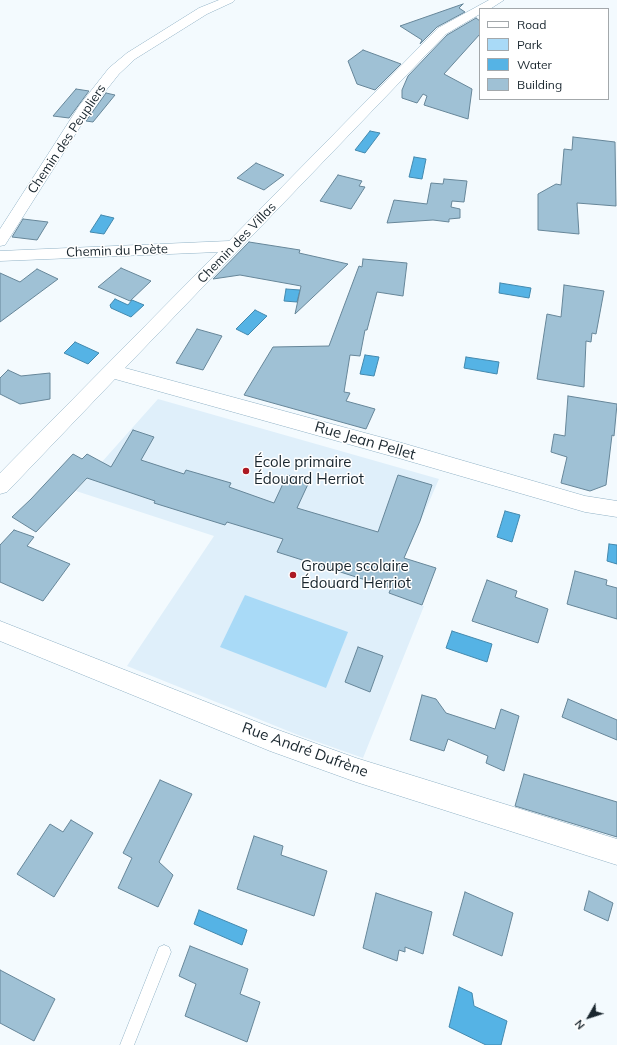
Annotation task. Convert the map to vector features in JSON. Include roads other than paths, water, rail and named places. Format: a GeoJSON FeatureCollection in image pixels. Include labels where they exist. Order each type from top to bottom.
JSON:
{"type":"FeatureCollection","features":[{"type":"Feature","properties":{"kind":"street","name":"Chemin des Peupliers"},"geometry":{"type":"LineString","coordinates":[[0,241],[86,106],[114,71],[131,56],[207,9],[229,0]]}},
{"type":"Feature","properties":{"kind":"street","name":"Chemin des Villas"},"geometry":{"type":"LineString","coordinates":[[482,8],[498,0]]}},
{"type":"Feature","properties":{"kind":"street","name":"Chemin des Villas"},"geometry":{"type":"LineString","coordinates":[[0,486],[442,31],[479,10]]}},
{"type":"Feature","properties":{"kind":"street","name":"Chemin du Poète"},"geometry":{"type":"LineString","coordinates":[[2,258],[234,246]]}},
{"type":"Feature","properties":{"kind":"street","name":"Rue Jean Pellet"},"geometry":{"type":"LineString","coordinates":[[112,372],[402,451],[585,504],[617,509]]}},
{"type":"Feature","properties":{"kind":"street","name":"Rue André Dufrène"},"geometry":{"type":"LineString","coordinates":[[0,631],[277,742],[356,770],[617,852]]}},
{"type":"Feature","properties":{"kind":"lane"},"geometry":{"type":"LineString","coordinates":[[127,1045],[164,952]]}},
{"type":"Feature","properties":{"kind":"water"},"geometry":{"type":"Polygon","coordinates":[[[370,131],[380,133],[365,153],[355,150],[370,131]]]}},
{"type":"Feature","properties":{"kind":"water"},"geometry":{"type":"Polygon","coordinates":[[[414,157],[426,159],[422,179],[409,177],[414,157]]]}},
{"type":"Feature","properties":{"kind":"water"},"geometry":{"type":"Polygon","coordinates":[[[101,215],[114,218],[104,234],[90,232],[101,215]]]}},
{"type":"Feature","properties":{"kind":"water"},"geometry":{"type":"Polygon","coordinates":[[[500,283],[531,288],[529,298],[499,293],[500,283]]]}},
{"type":"Feature","properties":{"kind":"water"},"geometry":{"type":"Polygon","coordinates":[[[286,289],[300,290],[297,302],[284,301],[286,289]]]}},
{"type":"Feature","properties":{"kind":"water"},"geometry":{"type":"Polygon","coordinates":[[[115,299],[128,305],[132,300],[144,305],[131,317],[111,308],[110,305],[115,299]]]}},
{"type":"Feature","properties":{"kind":"water"},"geometry":{"type":"Polygon","coordinates":[[[255,310],[267,316],[248,335],[236,329],[255,310]]]}},
{"type":"Feature","properties":{"kind":"water"},"geometry":{"type":"Polygon","coordinates":[[[75,342],[99,353],[88,364],[64,353],[75,342]]]}},
{"type":"Feature","properties":{"kind":"water"},"geometry":{"type":"Polygon","coordinates":[[[365,355],[379,357],[374,376],[360,374],[365,355]]]}},
{"type":"Feature","properties":{"kind":"water"},"geometry":{"type":"Polygon","coordinates":[[[466,357],[499,362],[497,374],[464,368],[466,357]]]}},
{"type":"Feature","properties":{"kind":"water"},"geometry":{"type":"Polygon","coordinates":[[[505,511],[520,515],[512,542],[497,537],[505,511]]]}},
{"type":"Feature","properties":{"kind":"water"},"geometry":{"type":"Polygon","coordinates":[[[609,544],[617,545],[617,564],[607,561],[609,544]]]}},
{"type":"Feature","properties":{"kind":"water"},"geometry":{"type":"Polygon","coordinates":[[[452,631],[492,644],[487,662],[446,648],[452,631]]]}},
{"type":"Feature","properties":{"kind":"water"},"geometry":{"type":"Polygon","coordinates":[[[199,910],[247,930],[242,945],[194,924],[199,910]]]}},
{"type":"Feature","properties":{"kind":"water"},"geometry":{"type":"Polygon","coordinates":[[[459,987],[472,993],[474,1006],[507,1021],[501,1045],[486,1045],[449,1027],[459,987]]]}},
{"type":"Feature","properties":{"kind":"place","name":"École primaire Édouard Herriot"},"geometry":{"type":"Point","coordinates":[246,471]}},
{"type":"Feature","properties":{"kind":"place","name":"Groupe scolaire Édouard Herriot"},"geometry":{"type":"Point","coordinates":[293,575]}}]}
